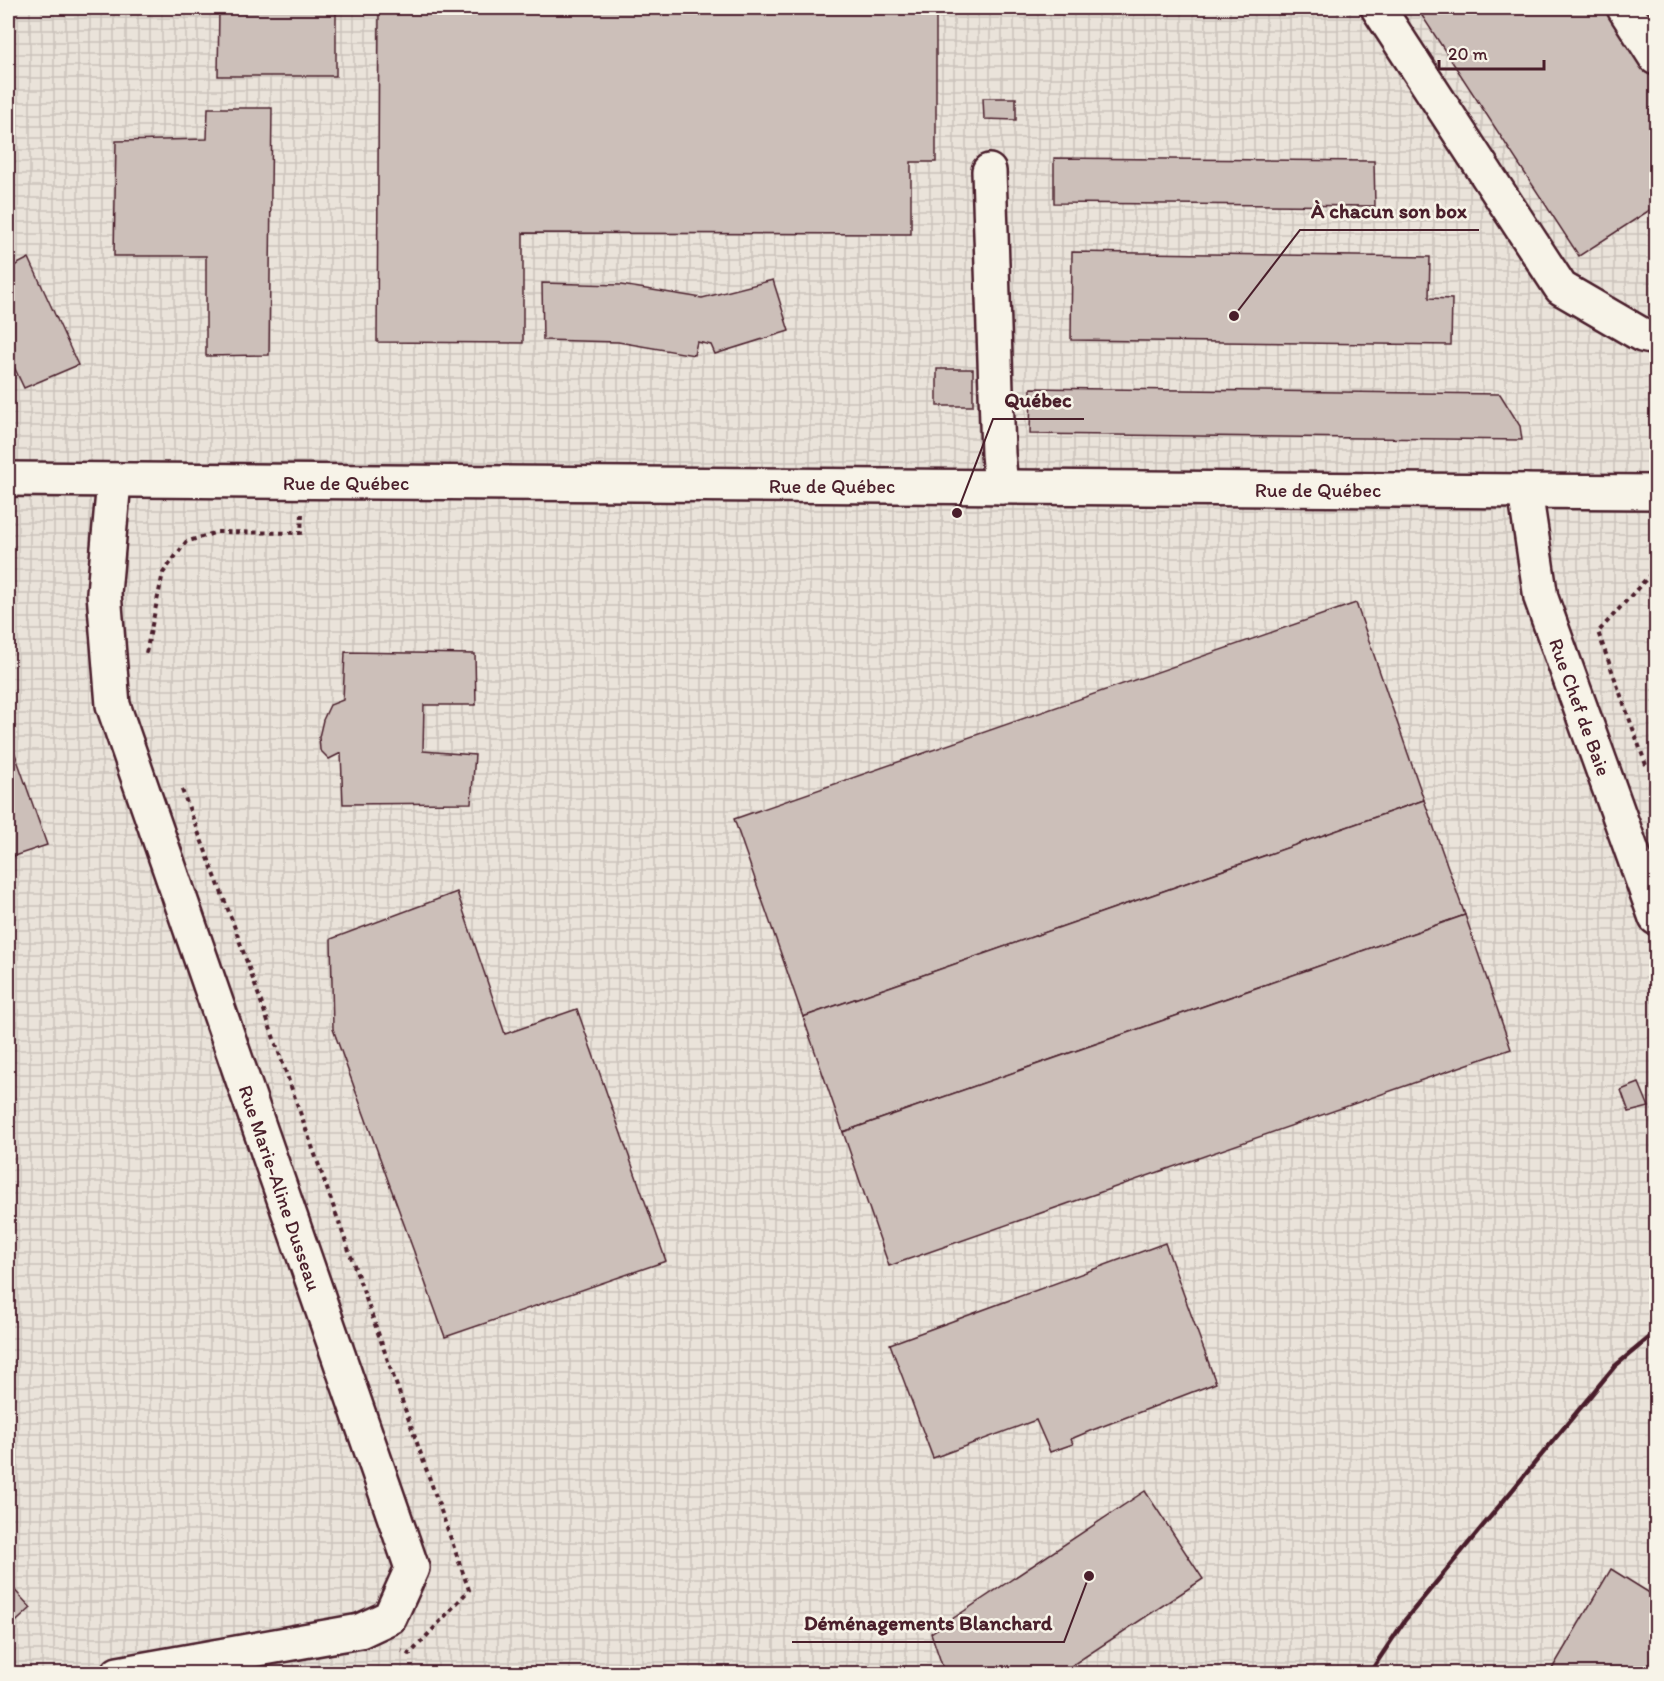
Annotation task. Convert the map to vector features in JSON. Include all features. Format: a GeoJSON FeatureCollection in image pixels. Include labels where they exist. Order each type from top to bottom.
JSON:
{"type":"FeatureCollection","features":[{"type":"Feature","properties":{"kind":"street"},"geometry":{"type":"LineString","coordinates":[[1378,8],[1561,288],[1642,334],[1656,338]]}},
{"type":"Feature","properties":{"kind":"street"},"geometry":{"type":"LineString","coordinates":[[1624,8],[1656,58]]}},
{"type":"Feature","properties":{"kind":"street"},"geometry":{"type":"LineString","coordinates":[[989,171],[1001,487]]}},
{"type":"Feature","properties":{"kind":"street","name":"Rue de Québec"},"geometry":{"type":"LineString","coordinates":[[8,479],[1656,492]]}},
{"type":"Feature","properties":{"kind":"street","name":"Rue Marie-Aline Dusseau"},"geometry":{"type":"LineString","coordinates":[[114,481],[104,593],[113,705],[412,1568],[390,1617],[360,1631],[118,1674]]}},
{"type":"Feature","properties":{"kind":"street","name":"Rue Chef de Baie"},"geometry":{"type":"LineString","coordinates":[[1525,491],[1541,598],[1656,918]]}},
{"type":"Feature","properties":{"kind":"path"},"geometry":{"type":"LineString","coordinates":[[144,658],[163,573],[186,542],[218,531],[301,533],[303,482]]}},
{"type":"Feature","properties":{"kind":"path"},"geometry":{"type":"LineString","coordinates":[[1647,765],[1598,632],[1656,568]]}},
{"type":"Feature","properties":{"kind":"path"},"geometry":{"type":"LineString","coordinates":[[182,789],[232,920],[469,1590],[410,1654],[360,1631]]}},
{"type":"Feature","properties":{"kind":"shaded area"},"geometry":{"type":"Polygon","coordinates":[[[8,8],[1656,8],[1656,1673],[8,1673],[8,8]]]}},
{"type":"Feature","properties":{"kind":"building"},"geometry":{"type":"Polygon","coordinates":[[[219,8],[336,8],[336,76],[218,76],[219,8]]]}},
{"type":"Feature","properties":{"kind":"building"},"geometry":{"type":"Polygon","coordinates":[[[379,8],[936,8],[936,162],[911,162],[911,234],[523,233],[523,343],[377,342],[379,8]]]}},
{"type":"Feature","properties":{"kind":"building"},"geometry":{"type":"Polygon","coordinates":[[[1417,8],[1608,8],[1656,82],[1656,206],[1579,256],[1417,8]]]}},
{"type":"Feature","properties":{"kind":"building"},"geometry":{"type":"Polygon","coordinates":[[[983,98],[1016,98],[1016,120],[984,119],[983,98]]]}},
{"type":"Feature","properties":{"kind":"building"},"geometry":{"type":"Polygon","coordinates":[[[208,108],[272,108],[269,355],[206,356],[206,256],[114,256],[116,141],[207,139],[208,108]]]}},
{"type":"Feature","properties":{"kind":"building"},"geometry":{"type":"Polygon","coordinates":[[[1054,158],[1374,161],[1375,206],[1054,203],[1054,158]]]}},
{"type":"Feature","properties":{"kind":"building"},"geometry":{"type":"Polygon","coordinates":[[[1072,252],[1430,257],[1429,298],[1452,299],[1451,345],[1071,340],[1072,252]]]}},
{"type":"Feature","properties":{"kind":"building"},"geometry":{"type":"Polygon","coordinates":[[[29,258],[78,365],[24,388],[8,354],[8,269],[29,258]]]}},
{"type":"Feature","properties":{"kind":"building"},"geometry":{"type":"Polygon","coordinates":[[[773,280],[789,331],[715,354],[711,345],[697,342],[694,355],[618,342],[543,340],[542,283],[621,285],[702,298],[773,280]]]}},
{"type":"Feature","properties":{"kind":"building"},"geometry":{"type":"Polygon","coordinates":[[[937,369],[973,369],[973,406],[937,406],[937,369]]]}},
{"type":"Feature","properties":{"kind":"building"},"geometry":{"type":"Polygon","coordinates":[[[1031,388],[1500,394],[1520,426],[1522,440],[1030,434],[1031,388]]]}},
{"type":"Feature","properties":{"kind":"building"},"geometry":{"type":"Polygon","coordinates":[[[1356,603],[1424,800],[803,1017],[734,819],[1356,603]]]}},
{"type":"Feature","properties":{"kind":"building"},"geometry":{"type":"Polygon","coordinates":[[[345,652],[475,654],[476,705],[424,705],[423,751],[475,755],[471,803],[343,804],[341,753],[329,759],[320,750],[319,737],[330,705],[343,700],[345,652]]]}},
{"type":"Feature","properties":{"kind":"building"},"geometry":{"type":"Polygon","coordinates":[[[8,734],[47,845],[8,858],[8,734]]]}},
{"type":"Feature","properties":{"kind":"building"},"geometry":{"type":"Polygon","coordinates":[[[1424,800],[1465,915],[843,1132],[803,1017],[1424,800]]]}},
{"type":"Feature","properties":{"kind":"building"},"geometry":{"type":"Polygon","coordinates":[[[457,892],[505,1034],[577,1009],[666,1261],[445,1337],[333,1029],[331,939],[457,892]]]}},
{"type":"Feature","properties":{"kind":"building"},"geometry":{"type":"Polygon","coordinates":[[[1465,915],[1511,1049],[889,1266],[843,1132],[1465,915]]]}},
{"type":"Feature","properties":{"kind":"building"},"geometry":{"type":"Polygon","coordinates":[[[1639,1083],[1649,1107],[1629,1112],[1621,1090],[1639,1083]]]}},
{"type":"Feature","properties":{"kind":"building"},"geometry":{"type":"Polygon","coordinates":[[[1165,1243],[1216,1383],[1090,1431],[1071,1439],[1073,1444],[1050,1452],[1036,1420],[933,1458],[890,1344],[1165,1243]]]}},
{"type":"Feature","properties":{"kind":"building"},"geometry":{"type":"Polygon","coordinates":[[[1145,1491],[1203,1579],[1059,1674],[945,1674],[931,1633],[1145,1491]]]}},
{"type":"Feature","properties":{"kind":"building"},"geometry":{"type":"Polygon","coordinates":[[[1611,1569],[1656,1597],[1656,1674],[1549,1674],[1611,1569]]]}},
{"type":"Feature","properties":{"kind":"building"},"geometry":{"type":"Polygon","coordinates":[[[8,1583],[31,1608],[8,1629],[8,1583]]]}},
{"type":"Feature","properties":{"kind":"railway"},"geometry":{"type":"LineString","coordinates":[[1369,1674],[1405,1620],[1615,1366],[1656,1332]]}},
{"type":"Feature","properties":{"kind":"place","name":"À chacun son box"},"geometry":{"type":"Point","coordinates":[1234,316]}},
{"type":"Feature","properties":{"kind":"place","name":"Québec"},"geometry":{"type":"Point","coordinates":[957,513]}},
{"type":"Feature","properties":{"kind":"place","name":"Déménagements Blanchard"},"geometry":{"type":"Point","coordinates":[1089,1576]}}]}
